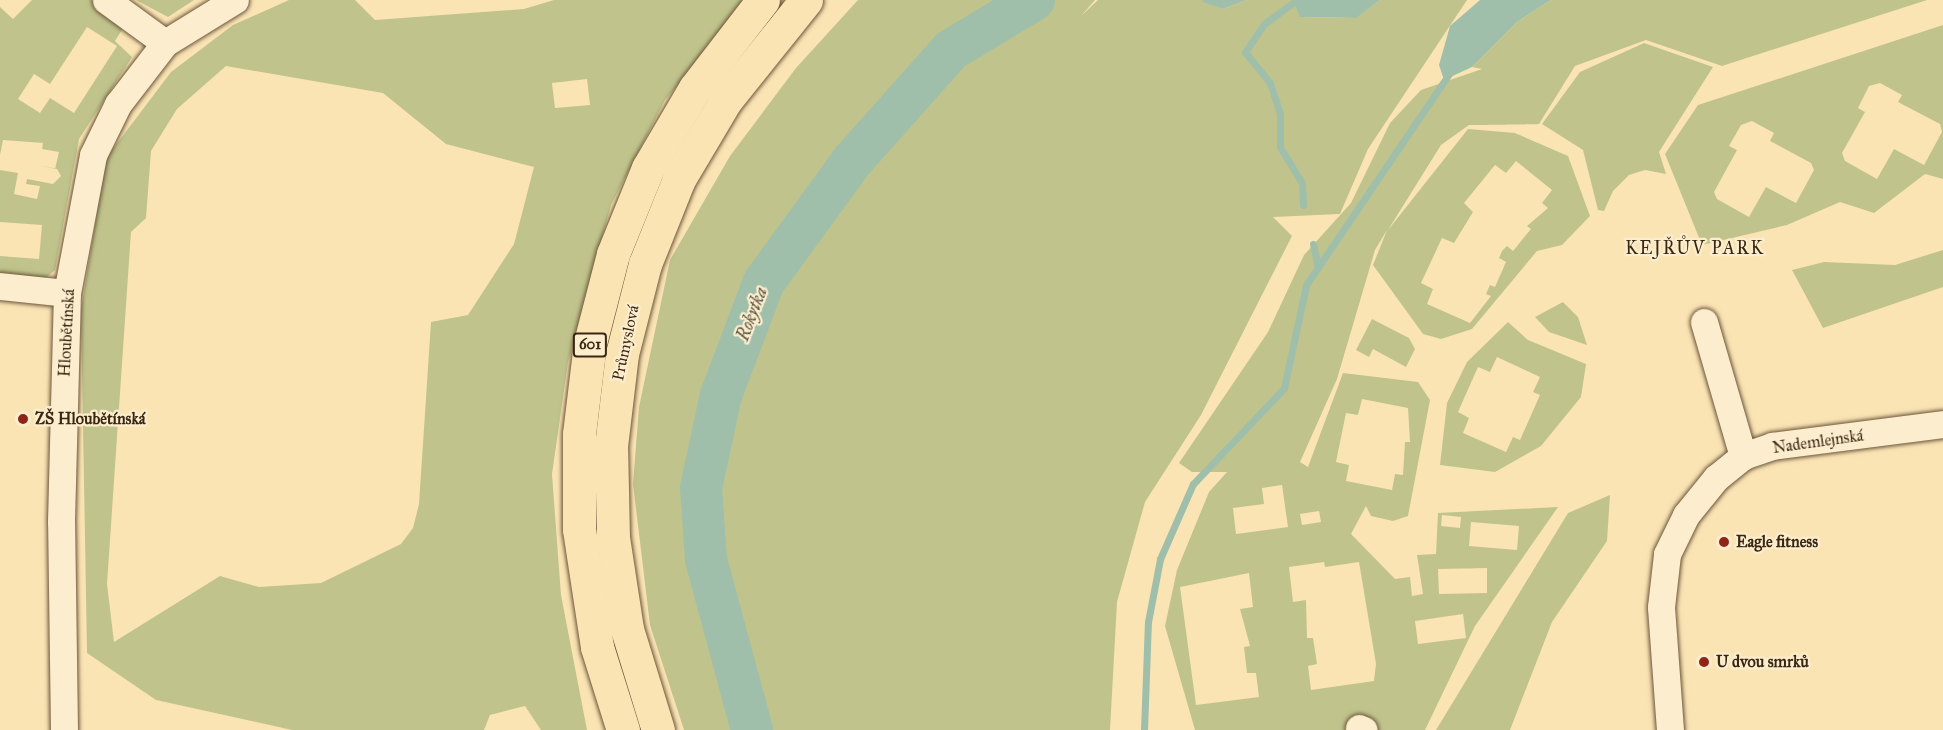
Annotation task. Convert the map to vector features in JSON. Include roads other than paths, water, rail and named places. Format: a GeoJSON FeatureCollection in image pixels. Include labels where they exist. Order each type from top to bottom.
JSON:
{"type":"FeatureCollection","features":[{"type":"Feature","properties":{"kind":"main road","name":"Průmyslová"},"geometry":{"type":"LineString","coordinates":[[622,730],[597,647],[579,529],[579,434],[590,343],[613,254],[648,168],[695,88],[763,0]]}},
{"type":"Feature","properties":{"kind":"main road","name":"Průmyslová"},"geometry":{"type":"LineString","coordinates":[[658,730],[627,629],[613,538],[612,436],[623,346],[645,264],[679,179],[732,92],[806,0]]}},
{"type":"Feature","properties":{"kind":"street"},"geometry":{"type":"LineString","coordinates":[[106,0],[165,43]]}},
{"type":"Feature","properties":{"kind":"street","name":"Hloubětínská"},"geometry":{"type":"LineString","coordinates":[[63,730],[61,521],[67,293],[93,155],[118,104],[165,43],[235,0]]}},
{"type":"Feature","properties":{"kind":"street"},"geometry":{"type":"LineString","coordinates":[[0,286],[67,293]]}},
{"type":"Feature","properties":{"kind":"street"},"geometry":{"type":"LineString","coordinates":[[1704,322],[1743,456]]}},
{"type":"Feature","properties":{"kind":"street","name":"Nademlejnská"},"geometry":{"type":"LineString","coordinates":[[1670,730],[1661,607],[1667,554],[1686,515],[1716,478],[1743,456],[1772,446],[1943,424]]}},
{"type":"Feature","properties":{"kind":"waterway","name":"Rokytka"},"geometry":{"type":"LineString","coordinates":[[752,730],[706,559],[701,488],[721,395],[764,282],[853,160],[951,50],[1034,0]]}},
{"type":"Feature","properties":{"kind":"waterway"},"geometry":{"type":"LineString","coordinates":[[1294,2],[1264,24],[1245,52],[1270,83],[1280,114],[1280,147],[1302,183],[1303,205]]}},
{"type":"Feature","properties":{"kind":"waterway"},"geometry":{"type":"LineString","coordinates":[[1144,730],[1148,622],[1160,559],[1193,484],[1284,388],[1306,285],[1449,74]]}},
{"type":"Feature","properties":{"kind":"waterway"},"geometry":{"type":"LineString","coordinates":[[1313,244],[1318,267]]}},
{"type":"Feature","properties":{"kind":"place","name":"ZŠ Hloubětínská"},"geometry":{"type":"Point","coordinates":[23,419]}},
{"type":"Feature","properties":{"kind":"place","name":"Eagle fitness"},"geometry":{"type":"Point","coordinates":[1724,542]}},
{"type":"Feature","properties":{"kind":"place","name":"U dvou smrků"},"geometry":{"type":"Point","coordinates":[1704,662]}},
{"type":"Feature","properties":{"kind":"district","name":"KEJŘŮV PARK"},"geometry":{"type":"Point","coordinates":[1695,248]}}]}
